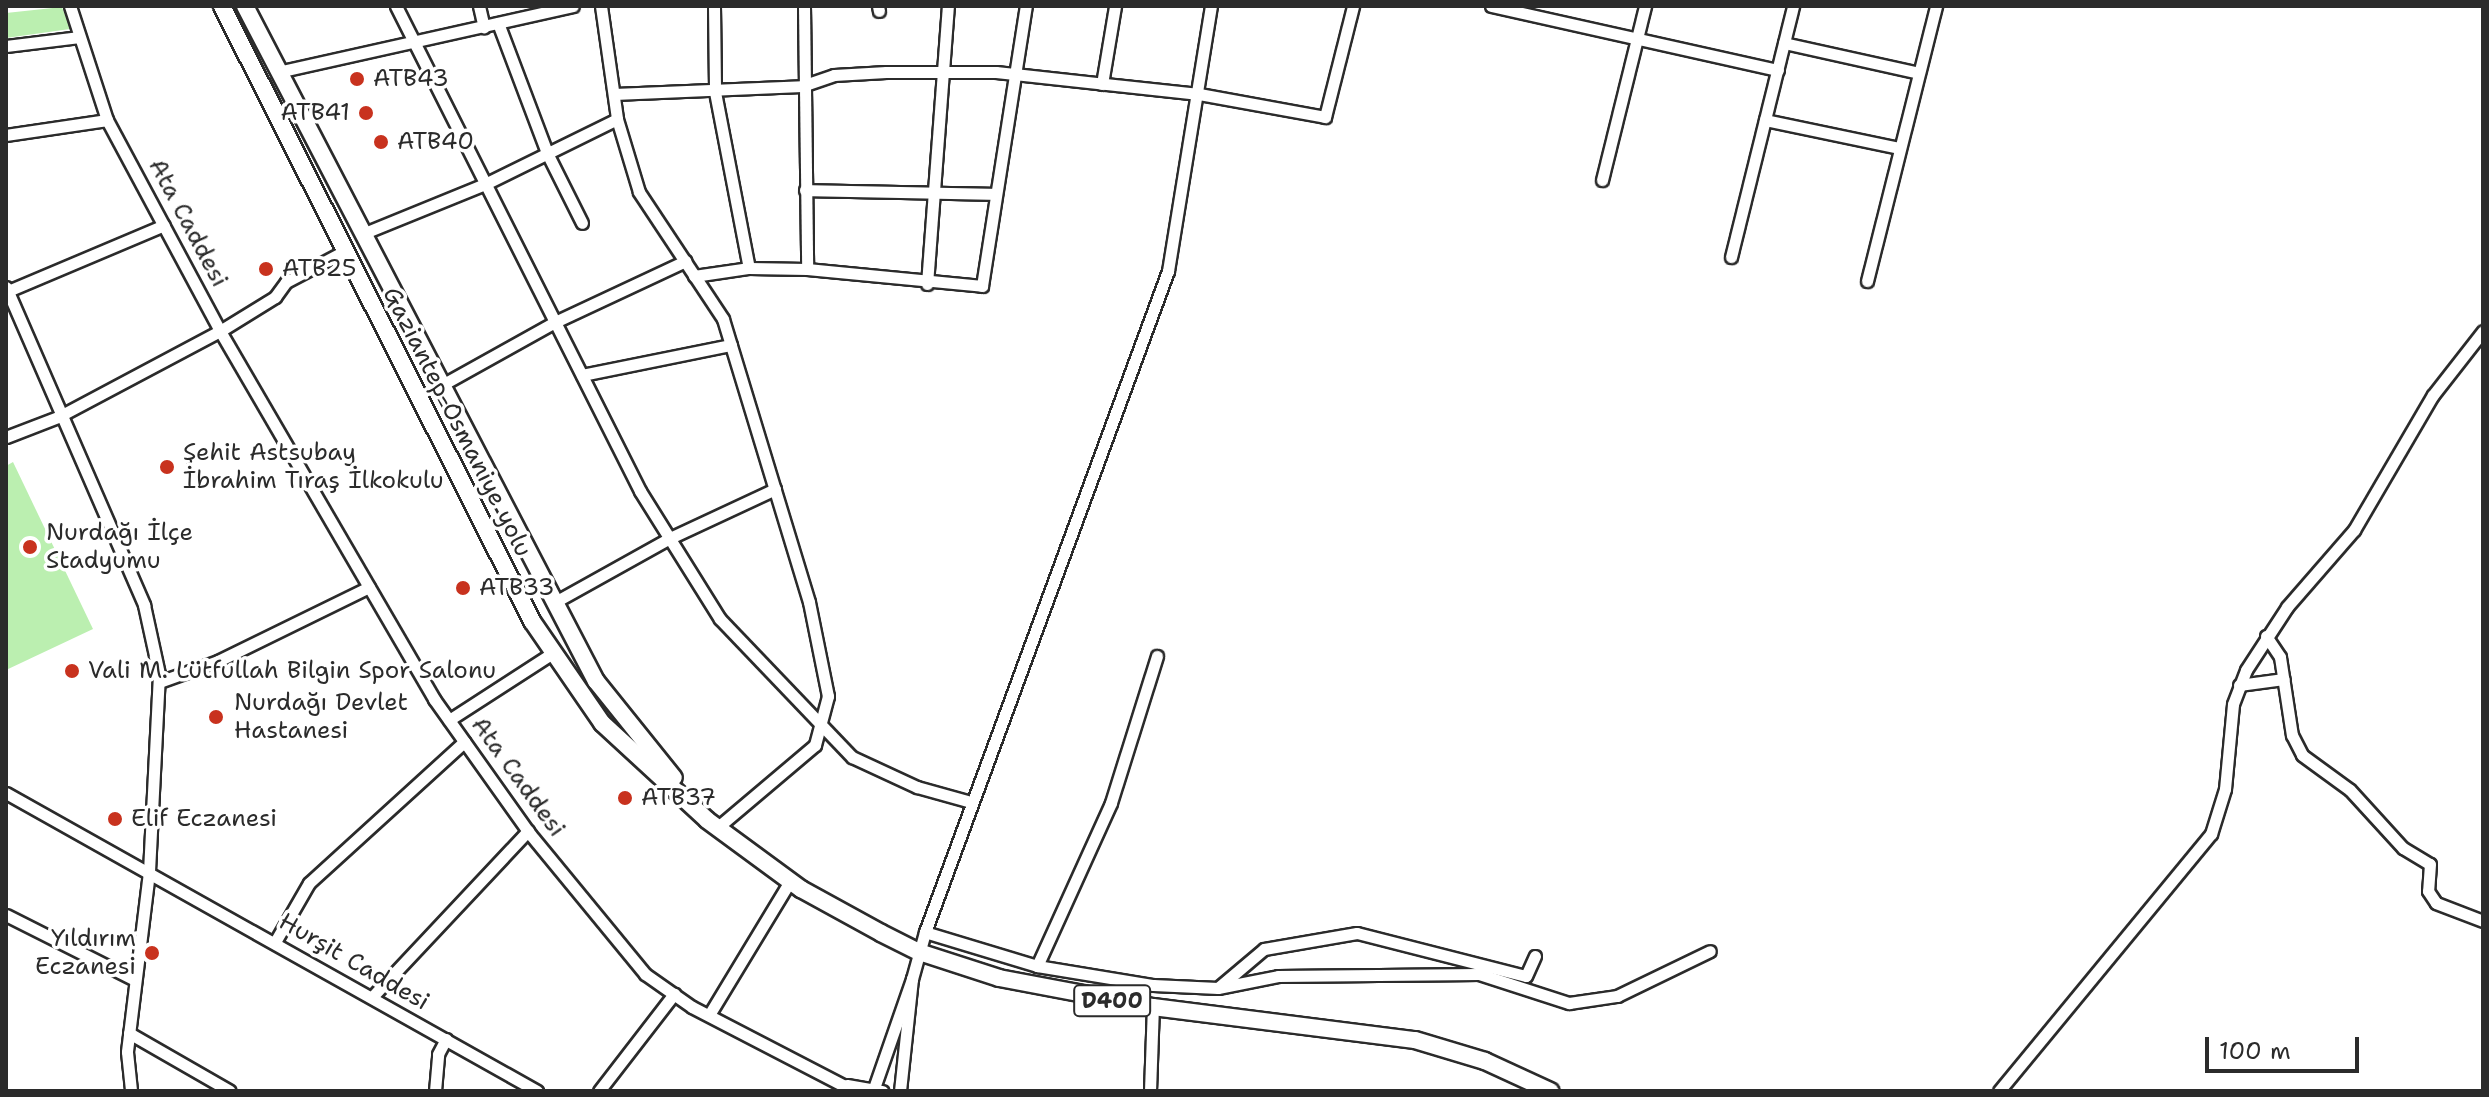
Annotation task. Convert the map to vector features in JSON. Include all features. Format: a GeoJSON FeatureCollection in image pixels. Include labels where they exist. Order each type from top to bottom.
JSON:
{"type":"FeatureCollection","features":[{"type":"Feature","properties":{"kind":"highway","name":"Gaziantep-Osmaniye yolu"},"geometry":{"type":"LineString","coordinates":[[222,6],[343,252],[532,621],[602,723],[712,824],[790,881],[919,952],[1041,988],[1153,1007],[1415,1040],[1485,1061],[1550,1091]]}},
{"type":"Feature","properties":{"kind":"highway","name":"Gaziantep-Osmaniye yolu"},"geometry":{"type":"LineString","coordinates":[[245,6],[596,681],[712,824]]}},
{"type":"Feature","properties":{"kind":"street","name":"Ata Caddesi"},"geometry":{"type":"LineString","coordinates":[[70,6],[107,120],[220,331],[449,720],[528,831],[645,974],[709,1015],[850,1088]]}},
{"type":"Feature","properties":{"kind":"street"},"geometry":{"type":"LineString","coordinates":[[396,6],[640,491],[720,619],[818,727],[870,767],[971,802]]}},
{"type":"Feature","properties":{"kind":"street"},"geometry":{"type":"LineString","coordinates":[[479,6],[484,27]]}},
{"type":"Feature","properties":{"kind":"street"},"geometry":{"type":"LineString","coordinates":[[278,72],[573,6]]}},
{"type":"Feature","properties":{"kind":"street"},"geometry":{"type":"LineString","coordinates":[[601,6],[617,119],[639,192],[723,319],[809,602],[828,696],[815,745],[712,824]]}},
{"type":"Feature","properties":{"kind":"street"},"geometry":{"type":"LineString","coordinates":[[714,6],[715,92],[749,268]]}},
{"type":"Feature","properties":{"kind":"street"},"geometry":{"type":"LineString","coordinates":[[804,6],[802,86],[807,269]]}},
{"type":"Feature","properties":{"kind":"street"},"geometry":{"type":"LineString","coordinates":[[927,284],[948,6]]}},
{"type":"Feature","properties":{"kind":"street"},"geometry":{"type":"LineString","coordinates":[[694,276],[749,268],[807,269],[927,284],[982,286],[1026,6]]}},
{"type":"Feature","properties":{"kind":"street"},"geometry":{"type":"LineString","coordinates":[[1102,84],[1115,6]]}},
{"type":"Feature","properties":{"kind":"street"},"geometry":{"type":"LineString","coordinates":[[850,1088],[877,1090],[925,932],[971,802],[1157,306],[1177,229],[1211,6]]}},
{"type":"Feature","properties":{"kind":"street"},"geometry":{"type":"LineString","coordinates":[[614,94],[802,86],[834,75],[944,71],[1013,74],[1199,94],[1325,117],[1353,6]]}},
{"type":"Feature","properties":{"kind":"street"},"geometry":{"type":"LineString","coordinates":[[1491,6],[1778,70]]}},
{"type":"Feature","properties":{"kind":"street"},"geometry":{"type":"LineString","coordinates":[[1602,180],[1645,6]]}},
{"type":"Feature","properties":{"kind":"street"},"geometry":{"type":"LineString","coordinates":[[1731,257],[1793,6]]}},
{"type":"Feature","properties":{"kind":"street"},"geometry":{"type":"LineString","coordinates":[[1867,281],[1936,6]]}},
{"type":"Feature","properties":{"kind":"street"},"geometry":{"type":"LineString","coordinates":[[498,23],[547,153],[582,223]]}},
{"type":"Feature","properties":{"kind":"street"},"geometry":{"type":"LineString","coordinates":[[6,46],[79,37]]}},
{"type":"Feature","properties":{"kind":"street"},"geometry":{"type":"LineString","coordinates":[[1784,43],[1919,73]]}},
{"type":"Feature","properties":{"kind":"street"},"geometry":{"type":"LineString","coordinates":[[362,234],[485,184],[617,119]]}},
{"type":"Feature","properties":{"kind":"street"},"geometry":{"type":"LineString","coordinates":[[6,135],[107,120]]}},
{"type":"Feature","properties":{"kind":"street"},"geometry":{"type":"LineString","coordinates":[[1765,120],[1899,148]]}},
{"type":"Feature","properties":{"kind":"street"},"geometry":{"type":"LineString","coordinates":[[805,190],[933,190],[995,194]]}},
{"type":"Feature","properties":{"kind":"street"},"geometry":{"type":"LineString","coordinates":[[131,1091],[129,1033],[133,979],[149,872],[159,682],[144,605],[58,417],[7,289],[164,225]]}},
{"type":"Feature","properties":{"kind":"street"},"geometry":{"type":"LineString","coordinates":[[6,437],[58,417],[220,331],[275,297],[286,282],[343,252]]}},
{"type":"Feature","properties":{"kind":"street"},"geometry":{"type":"LineString","coordinates":[[440,386],[555,322],[685,261]]}},
{"type":"Feature","properties":{"kind":"street"},"geometry":{"type":"LineString","coordinates":[[1999,1091],[2211,834],[2225,789],[2239,685],[2266,636],[2354,530],[2433,395],[2483,331]]}},
{"type":"Feature","properties":{"kind":"street"},"geometry":{"type":"LineString","coordinates":[[582,375],[731,345]]}},
{"type":"Feature","properties":{"kind":"street"},"geometry":{"type":"LineString","coordinates":[[555,602],[670,538],[775,489]]}},
{"type":"Feature","properties":{"kind":"street"},"geometry":{"type":"LineString","coordinates":[[159,682],[218,661],[369,587]]}},
{"type":"Feature","properties":{"kind":"street"},"geometry":{"type":"LineString","coordinates":[[2266,636],[2280,657],[2292,735],[2302,755],[2350,790],[2406,851],[2430,864],[2428,891],[2436,903],[2483,921]]}},
{"type":"Feature","properties":{"kind":"street"},"geometry":{"type":"LineString","coordinates":[[449,720],[554,652]]}},
{"type":"Feature","properties":{"kind":"street"},"geometry":{"type":"LineString","coordinates":[[1037,966],[1111,803],[1157,656]]}},
{"type":"Feature","properties":{"kind":"street"},"geometry":{"type":"LineString","coordinates":[[2239,685],[2284,679]]}},
{"type":"Feature","properties":{"kind":"street"},"geometry":{"type":"LineString","coordinates":[[275,942],[309,883],[464,742]]}},
{"type":"Feature","properties":{"kind":"street","name":"Hurşit Caddesi"},"geometry":{"type":"LineString","coordinates":[[6,793],[537,1091]]}},
{"type":"Feature","properties":{"kind":"street"},"geometry":{"type":"LineString","coordinates":[[372,997],[528,831]]}},
{"type":"Feature","properties":{"kind":"street"},"geometry":{"type":"LineString","coordinates":[[709,1015],[790,881]]}},
{"type":"Feature","properties":{"kind":"street"},"geometry":{"type":"LineString","coordinates":[[6,915],[133,979]]}},
{"type":"Feature","properties":{"kind":"street"},"geometry":{"type":"LineString","coordinates":[[925,932],[1037,966],[1153,985],[1218,988],[1278,976],[1427,971],[1479,974],[1569,1003],[1617,996],[1710,951]]}},
{"type":"Feature","properties":{"kind":"street"},"geometry":{"type":"LineString","coordinates":[[1218,988],[1264,949],[1357,933],[1526,976],[1535,956]]}},
{"type":"Feature","properties":{"kind":"street"},"geometry":{"type":"LineString","coordinates":[[900,1091],[912,979]]}},
{"type":"Feature","properties":{"kind":"street"},"geometry":{"type":"LineString","coordinates":[[599,1091],[674,994]]}},
{"type":"Feature","properties":{"kind":"street"},"geometry":{"type":"LineString","coordinates":[[1150,1091],[1153,1007]]}},
{"type":"Feature","properties":{"kind":"street"},"geometry":{"type":"LineString","coordinates":[[129,1033],[230,1091]]}},
{"type":"Feature","properties":{"kind":"street"},"geometry":{"type":"LineString","coordinates":[[435,1091],[438,1054],[446,1039]]}},
{"type":"Feature","properties":{"kind":"green space"},"geometry":{"type":"Polygon","coordinates":[[[62,7],[70,29],[6,38],[6,13],[62,7]]]}},
{"type":"Feature","properties":{"kind":"green space","name":"Nurdağı İlçe Stadyumu"},"geometry":{"type":"Polygon","coordinates":[[[13,462],[93,629],[6,670],[6,466],[13,462]]]}},
{"type":"Feature","properties":{"kind":"place","name":"ATB43"},"geometry":{"type":"Point","coordinates":[357,79]}},
{"type":"Feature","properties":{"kind":"place","name":"ATB41"},"geometry":{"type":"Point","coordinates":[366,113]}},
{"type":"Feature","properties":{"kind":"place","name":"ATB40"},"geometry":{"type":"Point","coordinates":[381,142]}},
{"type":"Feature","properties":{"kind":"place","name":"ATB25"},"geometry":{"type":"Point","coordinates":[266,269]}},
{"type":"Feature","properties":{"kind":"place","name":"Şehit Astsubay İbrahim Tıraş İlkokulu"},"geometry":{"type":"Point","coordinates":[167,467]}},
{"type":"Feature","properties":{"kind":"place","name":"Nurdağı İlçe Stadyumu"},"geometry":{"type":"Point","coordinates":[30,547]}},
{"type":"Feature","properties":{"kind":"place","name":"ATB33"},"geometry":{"type":"Point","coordinates":[463,588]}},
{"type":"Feature","properties":{"kind":"place","name":"Vali M. Lütfullah Bilgin Spor Salonu"},"geometry":{"type":"Point","coordinates":[72,671]}},
{"type":"Feature","properties":{"kind":"place","name":"Nurdağı Devlet Hastanesi"},"geometry":{"type":"Point","coordinates":[216,717]}},
{"type":"Feature","properties":{"kind":"place","name":"ATB37"},"geometry":{"type":"Point","coordinates":[625,798]}},
{"type":"Feature","properties":{"kind":"place","name":"Elif Eczanesi"},"geometry":{"type":"Point","coordinates":[115,819]}},
{"type":"Feature","properties":{"kind":"place","name":"Yıldırım Eczanesi"},"geometry":{"type":"Point","coordinates":[152,953]}}]}
